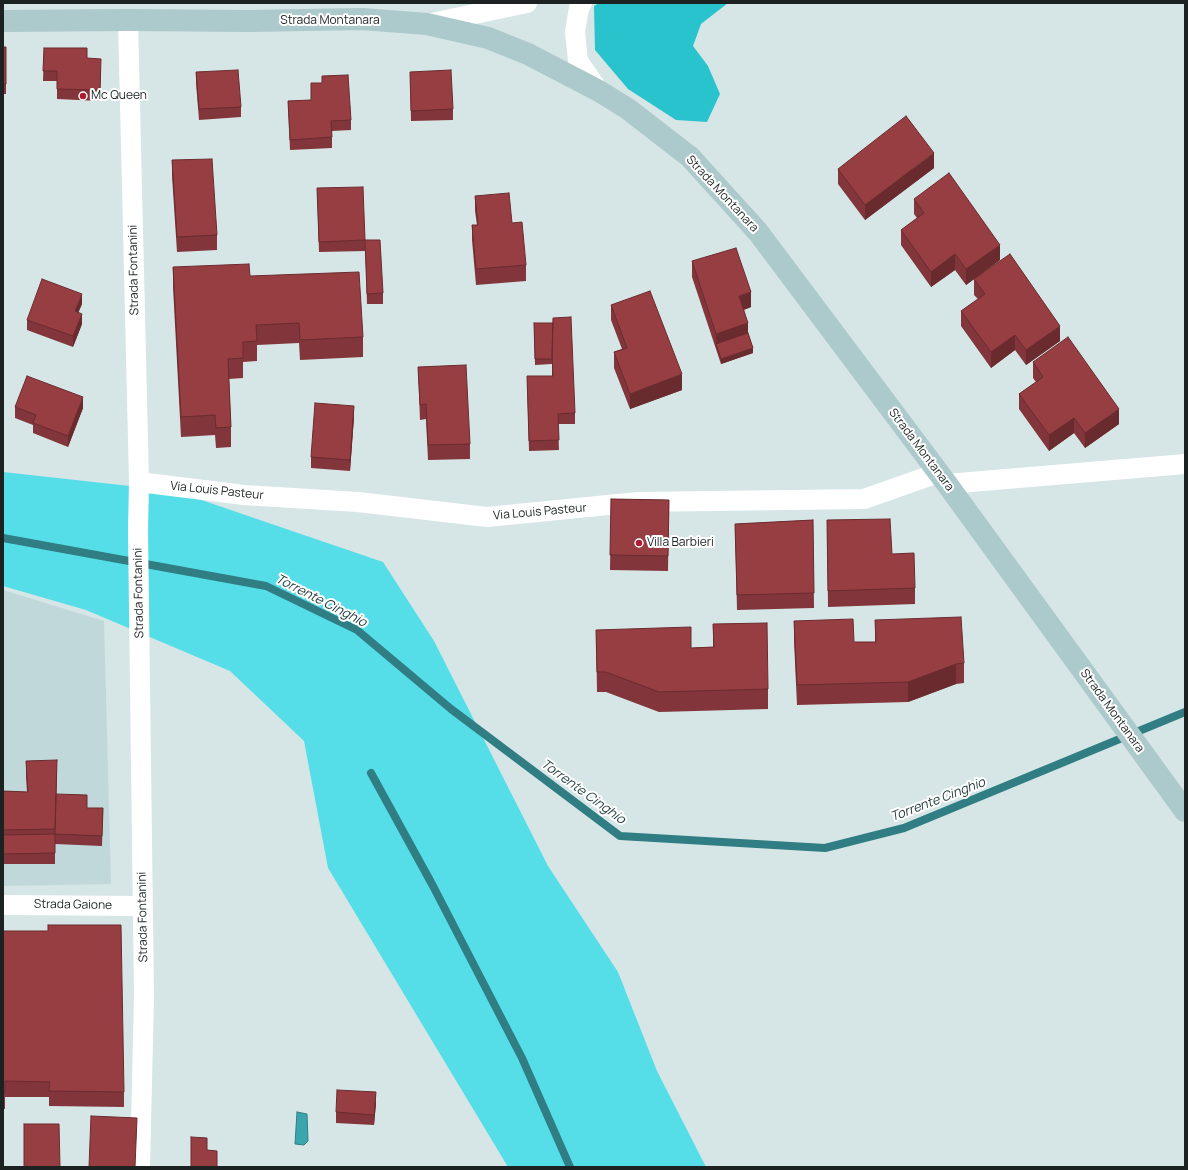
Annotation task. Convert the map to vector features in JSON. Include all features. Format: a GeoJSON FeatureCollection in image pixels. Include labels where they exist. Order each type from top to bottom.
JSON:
{"type":"FeatureCollection","features":[{"type":"Feature","properties":{"kind":"main road","name":"Strada Montanara"},"geometry":{"type":"LineString","coordinates":[[3,21],[249,21],[362,18],[427,24],[488,38],[528,54],[598,91],[628,109],[690,157],[758,232],[942,478],[1185,811]]}},
{"type":"Feature","properties":{"kind":"street"},"geometry":{"type":"LineString","coordinates":[[427,24],[527,3]]}},
{"type":"Feature","properties":{"kind":"street"},"geometry":{"type":"LineString","coordinates":[[582,3],[579,8],[575,32],[578,61],[598,91]]}},
{"type":"Feature","properties":{"kind":"street","name":"Strada Fontanini"},"geometry":{"type":"LineString","coordinates":[[128,20],[139,482],[138,531],[144,996],[140,1167]]}},
{"type":"Feature","properties":{"kind":"street","name":"Via Louis Pasteur"},"geometry":{"type":"LineString","coordinates":[[139,482],[244,496],[358,502],[487,517],[638,502],[864,499],[942,478],[1185,464]]}},
{"type":"Feature","properties":{"kind":"street","name":"Strada Gaione"},"geometry":{"type":"LineString","coordinates":[[3,905],[143,906]]}},
{"type":"Feature","properties":{"kind":"shaded area"},"geometry":{"type":"Polygon","coordinates":[[[599,3],[728,3],[701,24],[693,46],[708,66],[720,94],[707,122],[676,120],[628,89],[595,50],[594,6],[599,3]]]}},
{"type":"Feature","properties":{"kind":"shaded area"},"geometry":{"type":"Polygon","coordinates":[[[3,472],[175,491],[383,562],[434,641],[548,866],[618,972],[657,1071],[706,1167],[508,1167],[328,868],[304,741],[230,671],[86,610],[3,586],[3,472]]]}},
{"type":"Feature","properties":{"kind":"shaded area"},"geometry":{"type":"Polygon","coordinates":[[[3,590],[104,621],[111,884],[3,886],[3,590]]]}},
{"type":"Feature","properties":{"kind":"shaded area"},"geometry":{"type":"Polygon","coordinates":[[[297,1112],[307,1114],[308,1141],[304,1145],[295,1144],[297,1112]]]}},
{"type":"Feature","properties":{"kind":"building"},"geometry":{"type":"Polygon","coordinates":[[[3,47],[6,47],[6,84],[3,84],[3,47]]]}},
{"type":"Feature","properties":{"kind":"building"},"geometry":{"type":"Polygon","coordinates":[[[44,48],[87,48],[87,58],[101,59],[100,90],[57,89],[57,71],[43,71],[44,48]]]}},
{"type":"Feature","properties":{"kind":"building"},"geometry":{"type":"Polygon","coordinates":[[[238,70],[241,107],[199,109],[196,72],[238,70]]]}},
{"type":"Feature","properties":{"kind":"building"},"geometry":{"type":"Polygon","coordinates":[[[451,70],[453,109],[411,111],[410,72],[451,70]]]}},
{"type":"Feature","properties":{"kind":"building"},"geometry":{"type":"Polygon","coordinates":[[[348,75],[351,120],[331,121],[332,137],[290,140],[288,101],[311,100],[311,83],[322,83],[322,76],[348,75]]]}},
{"type":"Feature","properties":{"kind":"building"},"geometry":{"type":"Polygon","coordinates":[[[906,116],[934,153],[865,205],[838,169],[906,116]]]}},
{"type":"Feature","properties":{"kind":"building"},"geometry":{"type":"Polygon","coordinates":[[[212,159],[217,235],[177,237],[172,160],[212,159]]]}},
{"type":"Feature","properties":{"kind":"building"},"geometry":{"type":"Polygon","coordinates":[[[949,173],[1000,245],[966,269],[955,254],[931,272],[901,230],[924,213],[914,199],[949,173]]]}},
{"type":"Feature","properties":{"kind":"building"},"geometry":{"type":"Polygon","coordinates":[[[363,187],[365,240],[319,242],[317,188],[363,187]]]}},
{"type":"Feature","properties":{"kind":"building"},"geometry":{"type":"Polygon","coordinates":[[[509,193],[512,223],[522,222],[526,265],[476,269],[472,225],[478,225],[475,196],[509,193]]]}},
{"type":"Feature","properties":{"kind":"building"},"geometry":{"type":"Polygon","coordinates":[[[365,240],[380,240],[383,293],[367,294],[365,240]]]}},
{"type":"Feature","properties":{"kind":"building"},"geometry":{"type":"Polygon","coordinates":[[[736,248],[751,292],[739,296],[748,323],[716,334],[692,261],[736,248]]]}},
{"type":"Feature","properties":{"kind":"building"},"geometry":{"type":"Polygon","coordinates":[[[1010,254],[1060,326],[1026,350],[1015,335],[991,352],[961,311],[985,294],[974,279],[1010,254]]]}},
{"type":"Feature","properties":{"kind":"building"},"geometry":{"type":"Polygon","coordinates":[[[249,264],[250,276],[359,272],[363,337],[300,340],[299,323],[256,325],[257,341],[243,342],[243,358],[228,359],[231,427],[216,428],[215,415],[181,417],[173,267],[249,264]]]}},
{"type":"Feature","properties":{"kind":"building"},"geometry":{"type":"Polygon","coordinates":[[[42,279],[82,294],[75,311],[82,314],[73,336],[27,320],[42,279]]]}},
{"type":"Feature","properties":{"kind":"building"},"geometry":{"type":"Polygon","coordinates":[[[650,291],[682,374],[630,394],[614,352],[627,348],[611,305],[650,291]]]}},
{"type":"Feature","properties":{"kind":"building"},"geometry":{"type":"Polygon","coordinates":[[[571,317],[575,413],[558,414],[559,440],[529,441],[527,376],[553,376],[553,318],[571,317]]]}},
{"type":"Feature","properties":{"kind":"building"},"geometry":{"type":"Polygon","coordinates":[[[534,323],[553,323],[552,359],[535,359],[534,323]]]}},
{"type":"Feature","properties":{"kind":"building"},"geometry":{"type":"Polygon","coordinates":[[[748,333],[753,348],[721,359],[716,344],[748,333]]]}},
{"type":"Feature","properties":{"kind":"building"},"geometry":{"type":"Polygon","coordinates":[[[1068,337],[1119,409],[1085,433],[1074,418],[1049,435],[1019,394],[1043,377],[1033,362],[1068,337]]]}},
{"type":"Feature","properties":{"kind":"building"},"geometry":{"type":"Polygon","coordinates":[[[466,365],[470,444],[428,445],[426,404],[420,405],[418,367],[466,365]]]}},
{"type":"Feature","properties":{"kind":"building"},"geometry":{"type":"Polygon","coordinates":[[[27,376],[83,397],[68,436],[33,423],[36,415],[15,407],[27,376]]]}},
{"type":"Feature","properties":{"kind":"building"},"geometry":{"type":"Polygon","coordinates":[[[315,403],[354,406],[350,460],[311,457],[315,403]]]}},
{"type":"Feature","properties":{"kind":"building","name":"Villa Barbieri"},"geometry":{"type":"Polygon","coordinates":[[[611,499],[669,500],[668,556],[610,555],[611,499]]]}},
{"type":"Feature","properties":{"kind":"building"},"geometry":{"type":"Polygon","coordinates":[[[890,519],[892,554],[914,553],[915,588],[828,591],[827,520],[890,519]]]}},
{"type":"Feature","properties":{"kind":"building"},"geometry":{"type":"Polygon","coordinates":[[[813,520],[814,593],[737,595],[735,524],[813,520]]]}},
{"type":"Feature","properties":{"kind":"building"},"geometry":{"type":"Polygon","coordinates":[[[961,617],[964,663],[956,664],[908,682],[797,685],[794,621],[853,619],[854,642],[876,642],[875,620],[961,617]]]}},
{"type":"Feature","properties":{"kind":"building"},"geometry":{"type":"Polygon","coordinates":[[[767,623],[768,689],[659,692],[606,672],[597,672],[596,630],[691,627],[691,648],[714,647],[713,624],[767,623]]]}},
{"type":"Feature","properties":{"kind":"building"},"geometry":{"type":"Polygon","coordinates":[[[57,760],[55,829],[3,830],[3,791],[28,792],[26,761],[57,760]]]}},
{"type":"Feature","properties":{"kind":"building"},"geometry":{"type":"Polygon","coordinates":[[[56,794],[87,795],[87,808],[103,808],[102,836],[55,834],[56,794]]]}},
{"type":"Feature","properties":{"kind":"building"},"geometry":{"type":"Polygon","coordinates":[[[55,834],[55,853],[3,854],[3,835],[55,834]]]}},
{"type":"Feature","properties":{"kind":"building"},"geometry":{"type":"Polygon","coordinates":[[[48,925],[121,925],[124,1092],[49,1091],[50,1082],[5,1081],[5,1093],[3,1093],[3,931],[48,931],[48,925]]]}},
{"type":"Feature","properties":{"kind":"building"},"geometry":{"type":"Polygon","coordinates":[[[337,1090],[376,1092],[374,1115],[336,1112],[337,1090]]]}},
{"type":"Feature","properties":{"kind":"building"},"geometry":{"type":"Polygon","coordinates":[[[91,1116],[137,1118],[135,1167],[89,1167],[91,1116]]]}},
{"type":"Feature","properties":{"kind":"building"},"geometry":{"type":"Polygon","coordinates":[[[24,1124],[59,1124],[60,1167],[24,1167],[24,1124]]]}},
{"type":"Feature","properties":{"kind":"building"},"geometry":{"type":"Polygon","coordinates":[[[191,1137],[207,1138],[207,1150],[217,1151],[217,1167],[191,1167],[191,1137]]]}},
{"type":"Feature","properties":{"kind":"waterway","name":"Torrente Cinghio"},"geometry":{"type":"LineString","coordinates":[[3,538],[266,586],[357,630],[451,709],[620,836],[825,848],[904,828],[1185,712]]}},
{"type":"Feature","properties":{"kind":"waterway","name":"Torrente Cinghio"},"geometry":{"type":"LineString","coordinates":[[371,773],[433,886],[522,1058],[570,1167]]}},
{"type":"Feature","properties":{"kind":"place","name":"Mc Queen"},"geometry":{"type":"Point","coordinates":[83,96]}},
{"type":"Feature","properties":{"kind":"place","name":"Villa Barbieri"},"geometry":{"type":"Point","coordinates":[639,543]}}]}
